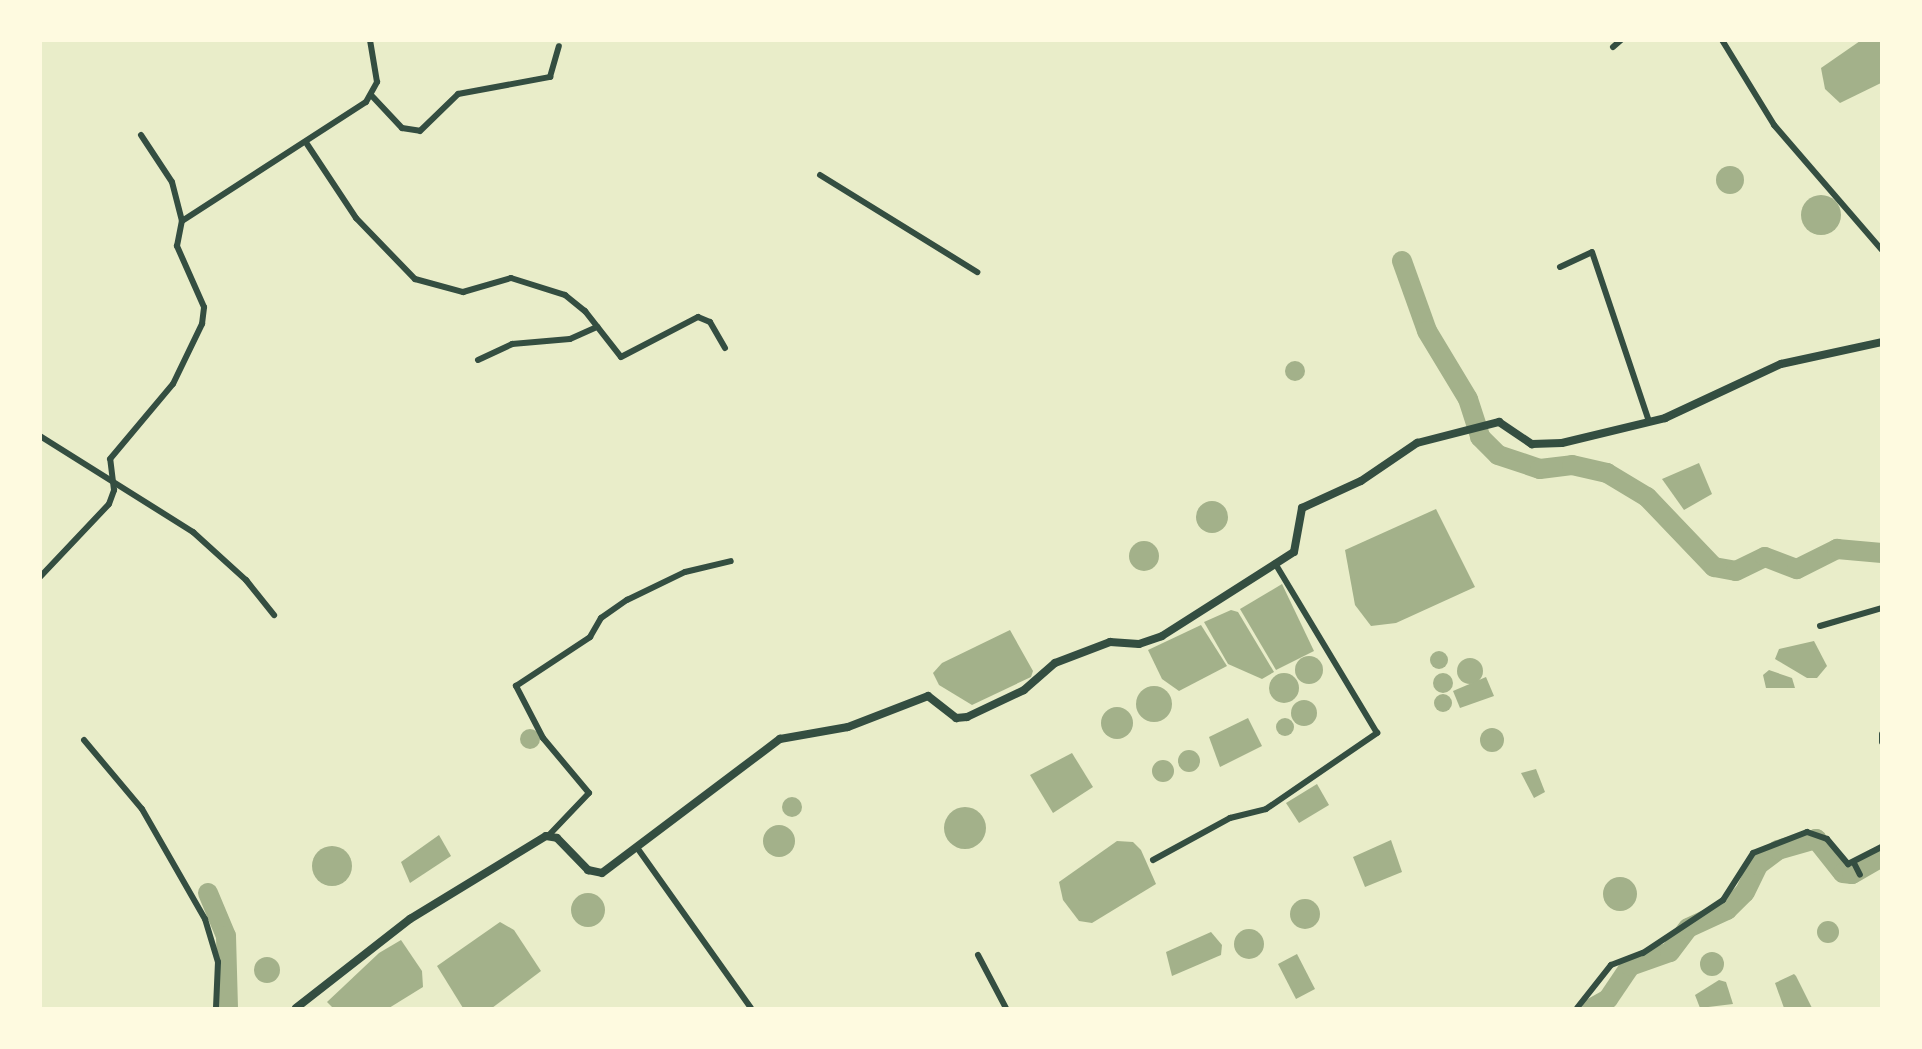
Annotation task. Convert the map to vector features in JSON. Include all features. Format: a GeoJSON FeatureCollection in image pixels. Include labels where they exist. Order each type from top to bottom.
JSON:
{"type":"FeatureCollection","features":[{"type":"Feature","properties":{"kind":"street"},"geometry":{"type":"LineString","coordinates":[[183,221],[307,144],[372,96],[377,82],[370,40]]}},
{"type":"Feature","properties":{"kind":"street"},"geometry":{"type":"LineString","coordinates":[[1613,47],[1621,40]]}},
{"type":"Feature","properties":{"kind":"street"},"geometry":{"type":"LineString","coordinates":[[1722,40],[1774,125],[1881,250]]}},
{"type":"Feature","properties":{"kind":"street"},"geometry":{"type":"LineString","coordinates":[[372,96],[402,128],[420,131],[458,94],[550,77],[559,46]]}},
{"type":"Feature","properties":{"kind":"street"},"geometry":{"type":"LineString","coordinates":[[40,577],[109,504],[113,486],[110,459],[167,392],[202,324],[204,307],[177,246],[183,221],[172,182],[141,135]]}},
{"type":"Feature","properties":{"kind":"street"},"geometry":{"type":"LineString","coordinates":[[307,144],[356,218],[415,279],[463,292],[511,278],[565,295],[623,357],[703,317],[725,348]]}},
{"type":"Feature","properties":{"kind":"street"},"geometry":{"type":"LineString","coordinates":[[820,175],[976,272]]}},
{"type":"Feature","properties":{"kind":"street"},"geometry":{"type":"LineString","coordinates":[[1560,267],[1592,252],[1648,421]]}},
{"type":"Feature","properties":{"kind":"street"},"geometry":{"type":"LineString","coordinates":[[478,360],[512,344],[570,339],[597,327]]}},
{"type":"Feature","properties":{"kind":"street"},"geometry":{"type":"LineString","coordinates":[[549,835],[569,846],[593,873],[609,870],[780,739],[848,727],[928,696],[956,718],[976,714],[1031,686],[1055,663],[1110,642],[1139,644],[1162,636],[1296,548],[1302,508],[1384,468],[1417,443],[1470,432],[1494,423],[1510,425],[1540,446],[1648,421],[1781,364],[1881,342]]}},
{"type":"Feature","properties":{"kind":"street"},"geometry":{"type":"LineString","coordinates":[[40,436],[113,486],[193,532],[246,579],[274,615]]}},
{"type":"Feature","properties":{"kind":"street"},"geometry":{"type":"LineString","coordinates":[[296,1008],[419,913],[549,835],[589,793],[543,738],[516,686],[590,637],[601,618],[627,600],[685,572],[731,561]]}},
{"type":"Feature","properties":{"kind":"street"},"geometry":{"type":"LineString","coordinates":[[1153,860],[1214,825],[1266,809],[1377,733],[1275,563]]}},
{"type":"Feature","properties":{"kind":"street"},"geometry":{"type":"LineString","coordinates":[[1820,626],[1881,608]]}},
{"type":"Feature","properties":{"kind":"street"},"geometry":{"type":"LineString","coordinates":[[1881,734],[1881,742]]}},
{"type":"Feature","properties":{"kind":"street"},"geometry":{"type":"LineString","coordinates":[[84,740],[142,809],[206,919],[218,962],[216,1008]]}},
{"type":"Feature","properties":{"kind":"street"},"geometry":{"type":"LineString","coordinates":[[1576,1008],[1611,966],[1643,952],[1723,900],[1753,853],[1816,832],[1843,861],[1855,865],[1860,875]]}},
{"type":"Feature","properties":{"kind":"street"},"geometry":{"type":"LineString","coordinates":[[1855,865],[1881,847]]}},
{"type":"Feature","properties":{"kind":"street"},"geometry":{"type":"LineString","coordinates":[[638,849],[728,983],[751,1008]]}},
{"type":"Feature","properties":{"kind":"street"},"geometry":{"type":"LineString","coordinates":[[978,955],[1006,1008]]}},
{"type":"Feature","properties":{"kind":"shaded area"},"geometry":{"type":"Polygon","coordinates":[[[1860,41],[1881,41],[1881,83],[1840,103],[1825,89],[1821,68],[1860,41]]]}},
{"type":"Feature","properties":{"kind":"shaded area"},"geometry":{"type":"Polygon","coordinates":[[[1730,166],[1740,170],[1744,180],[1740,190],[1730,194],[1720,190],[1716,180],[1720,170],[1730,166]]]}},
{"type":"Feature","properties":{"kind":"shaded area"},"geometry":{"type":"Polygon","coordinates":[[[1821,195],[1835,201],[1841,215],[1835,229],[1821,235],[1807,229],[1801,215],[1807,201],[1821,195]]]}},
{"type":"Feature","properties":{"kind":"shaded area"},"geometry":{"type":"Polygon","coordinates":[[[1295,361],[1302,364],[1305,371],[1302,378],[1295,381],[1288,378],[1285,371],[1288,364],[1295,361]]]}},
{"type":"Feature","properties":{"kind":"shaded area"},"geometry":{"type":"Polygon","coordinates":[[[1699,463],[1712,494],[1684,510],[1662,479],[1699,463]]]}},
{"type":"Feature","properties":{"kind":"shaded area"},"geometry":{"type":"Polygon","coordinates":[[[1212,501],[1223,506],[1228,517],[1223,528],[1212,533],[1201,528],[1196,517],[1201,506],[1212,501]]]}},
{"type":"Feature","properties":{"kind":"shaded area"},"geometry":{"type":"Polygon","coordinates":[[[1436,509],[1475,587],[1396,623],[1371,626],[1355,605],[1345,550],[1436,509]]]}},
{"type":"Feature","properties":{"kind":"shaded area"},"geometry":{"type":"Polygon","coordinates":[[[1144,541],[1150,542],[1158,550],[1158,562],[1150,570],[1144,571],[1138,570],[1130,562],[1129,556],[1130,550],[1138,542],[1144,541]]]}},
{"type":"Feature","properties":{"kind":"shaded area"},"geometry":{"type":"Polygon","coordinates":[[[1282,584],[1314,651],[1276,670],[1240,609],[1282,584]]]}},
{"type":"Feature","properties":{"kind":"shaded area"},"geometry":{"type":"Polygon","coordinates":[[[1231,610],[1238,612],[1274,672],[1262,679],[1228,664],[1204,622],[1231,610]]]}},
{"type":"Feature","properties":{"kind":"shaded area"},"geometry":{"type":"Polygon","coordinates":[[[1201,625],[1227,666],[1179,691],[1162,679],[1148,650],[1201,625]]]}},
{"type":"Feature","properties":{"kind":"shaded area"},"geometry":{"type":"Polygon","coordinates":[[[1010,630],[1033,671],[1031,677],[972,705],[939,685],[933,673],[942,663],[1010,630]]]}},
{"type":"Feature","properties":{"kind":"shaded area"},"geometry":{"type":"Polygon","coordinates":[[[1814,641],[1827,666],[1817,678],[1807,678],[1775,659],[1779,649],[1814,641]]]}},
{"type":"Feature","properties":{"kind":"shaded area"},"geometry":{"type":"Polygon","coordinates":[[[1435,651],[1443,651],[1448,656],[1446,667],[1435,669],[1430,664],[1430,656],[1435,651]]]}},
{"type":"Feature","properties":{"kind":"shaded area"},"geometry":{"type":"Polygon","coordinates":[[[1309,656],[1319,660],[1323,670],[1319,680],[1309,684],[1299,680],[1295,670],[1299,660],[1309,656]]]}},
{"type":"Feature","properties":{"kind":"shaded area"},"geometry":{"type":"Polygon","coordinates":[[[1470,658],[1479,662],[1483,671],[1479,680],[1470,684],[1461,680],[1457,671],[1461,662],[1470,658]]]}},
{"type":"Feature","properties":{"kind":"shaded area"},"geometry":{"type":"Polygon","coordinates":[[[1769,670],[1792,678],[1795,688],[1766,688],[1763,675],[1769,670]]]}},
{"type":"Feature","properties":{"kind":"shaded area"},"geometry":{"type":"Polygon","coordinates":[[[1284,673],[1290,674],[1298,682],[1298,694],[1290,702],[1284,703],[1278,702],[1270,694],[1269,688],[1270,682],[1278,674],[1284,673]]]}},
{"type":"Feature","properties":{"kind":"shaded area"},"geometry":{"type":"Polygon","coordinates":[[[1443,673],[1450,676],[1453,683],[1450,690],[1443,693],[1436,690],[1433,683],[1436,676],[1443,673]]]}},
{"type":"Feature","properties":{"kind":"shaded area"},"geometry":{"type":"Polygon","coordinates":[[[1486,677],[1494,696],[1460,708],[1453,691],[1486,677]]]}},
{"type":"Feature","properties":{"kind":"shaded area"},"geometry":{"type":"Polygon","coordinates":[[[1154,686],[1167,691],[1172,704],[1167,717],[1154,722],[1141,717],[1136,704],[1141,691],[1154,686]]]}},
{"type":"Feature","properties":{"kind":"shaded area"},"geometry":{"type":"Polygon","coordinates":[[[1443,694],[1449,697],[1452,703],[1449,709],[1443,712],[1437,709],[1434,703],[1437,697],[1443,694]]]}},
{"type":"Feature","properties":{"kind":"shaded area"},"geometry":{"type":"Polygon","coordinates":[[[1304,700],[1313,704],[1317,713],[1313,722],[1304,726],[1295,722],[1291,713],[1295,704],[1304,700]]]}},
{"type":"Feature","properties":{"kind":"shaded area"},"geometry":{"type":"Polygon","coordinates":[[[1117,707],[1128,712],[1133,723],[1128,734],[1117,739],[1106,734],[1101,723],[1106,712],[1117,707]]]}},
{"type":"Feature","properties":{"kind":"shaded area"},"geometry":{"type":"Polygon","coordinates":[[[1248,718],[1262,746],[1220,767],[1209,737],[1248,718]]]}},
{"type":"Feature","properties":{"kind":"shaded area"},"geometry":{"type":"Polygon","coordinates":[[[1281,718],[1289,718],[1294,723],[1292,734],[1281,736],[1276,731],[1276,723],[1281,718]]]}},
{"type":"Feature","properties":{"kind":"shaded area"},"geometry":{"type":"Polygon","coordinates":[[[1492,728],[1500,732],[1504,740],[1500,748],[1492,752],[1484,748],[1480,740],[1484,732],[1492,728]]]}},
{"type":"Feature","properties":{"kind":"shaded area"},"geometry":{"type":"Polygon","coordinates":[[[530,729],[537,732],[540,739],[537,746],[530,749],[523,746],[520,739],[523,732],[530,729]]]}},
{"type":"Feature","properties":{"kind":"shaded area"},"geometry":{"type":"Polygon","coordinates":[[[1189,750],[1199,757],[1200,761],[1193,771],[1189,772],[1179,765],[1178,761],[1185,751],[1189,750]]]}},
{"type":"Feature","properties":{"kind":"shaded area"},"geometry":{"type":"Polygon","coordinates":[[[1072,753],[1093,787],[1053,813],[1030,775],[1072,753]]]}},
{"type":"Feature","properties":{"kind":"shaded area"},"geometry":{"type":"Polygon","coordinates":[[[1159,760],[1167,760],[1174,767],[1174,775],[1167,782],[1159,782],[1152,775],[1152,767],[1159,760]]]}},
{"type":"Feature","properties":{"kind":"shaded area"},"geometry":{"type":"Polygon","coordinates":[[[1536,769],[1545,792],[1534,798],[1521,773],[1536,769]]]}},
{"type":"Feature","properties":{"kind":"shaded area"},"geometry":{"type":"Polygon","coordinates":[[[1317,784],[1329,805],[1299,823],[1286,803],[1317,784]]]}},
{"type":"Feature","properties":{"kind":"shaded area"},"geometry":{"type":"Polygon","coordinates":[[[792,797],[799,800],[802,807],[799,814],[792,817],[785,814],[782,807],[785,800],[792,797]]]}},
{"type":"Feature","properties":{"kind":"shaded area"},"geometry":{"type":"Polygon","coordinates":[[[965,807],[973,808],[980,813],[985,820],[985,836],[980,843],[973,848],[965,849],[957,848],[950,843],[945,836],[944,828],[945,820],[950,813],[957,808],[965,807]]]}},
{"type":"Feature","properties":{"kind":"shaded area"},"geometry":{"type":"Polygon","coordinates":[[[779,825],[790,830],[795,841],[790,852],[779,857],[768,852],[763,841],[768,830],[779,825]]]}},
{"type":"Feature","properties":{"kind":"shaded area"},"geometry":{"type":"Polygon","coordinates":[[[439,835],[451,856],[410,883],[401,862],[439,835]]]}},
{"type":"Feature","properties":{"kind":"shaded area"},"geometry":{"type":"Polygon","coordinates":[[[1391,840],[1402,872],[1365,887],[1353,857],[1391,840]]]}},
{"type":"Feature","properties":{"kind":"shaded area"},"geometry":{"type":"Polygon","coordinates":[[[1117,841],[1133,842],[1141,850],[1156,884],[1092,923],[1079,921],[1063,900],[1059,882],[1117,841]]]}},
{"type":"Feature","properties":{"kind":"shaded area"},"geometry":{"type":"Polygon","coordinates":[[[332,846],[340,847],[346,852],[351,858],[351,874],[346,880],[340,885],[332,886],[324,885],[318,880],[313,874],[312,866],[313,858],[318,852],[324,847],[332,846]]]}},
{"type":"Feature","properties":{"kind":"shaded area"},"geometry":{"type":"Polygon","coordinates":[[[1620,877],[1632,882],[1637,894],[1632,906],[1620,911],[1608,906],[1603,894],[1608,882],[1620,877]]]}},
{"type":"Feature","properties":{"kind":"shaded area"},"geometry":{"type":"Polygon","coordinates":[[[588,893],[600,898],[605,910],[600,922],[588,927],[576,922],[571,910],[576,898],[588,893]]]}},
{"type":"Feature","properties":{"kind":"shaded area"},"geometry":{"type":"Polygon","coordinates":[[[1305,899],[1316,903],[1320,914],[1316,925],[1305,929],[1294,925],[1290,914],[1294,903],[1305,899]]]}},
{"type":"Feature","properties":{"kind":"shaded area"},"geometry":{"type":"Polygon","coordinates":[[[1828,921],[1836,924],[1839,932],[1836,940],[1828,943],[1820,940],[1817,932],[1820,924],[1828,921]]]}},
{"type":"Feature","properties":{"kind":"shaded area"},"geometry":{"type":"Polygon","coordinates":[[[500,922],[514,930],[541,971],[492,1008],[463,1008],[437,966],[500,922]]]}},
{"type":"Feature","properties":{"kind":"shaded area"},"geometry":{"type":"Polygon","coordinates":[[[1249,929],[1260,933],[1264,944],[1260,955],[1249,959],[1238,955],[1234,944],[1238,933],[1249,929]]]}},
{"type":"Feature","properties":{"kind":"shaded area"},"geometry":{"type":"Polygon","coordinates":[[[1211,932],[1222,945],[1221,955],[1172,976],[1166,952],[1211,932]]]}},
{"type":"Feature","properties":{"kind":"shaded area"},"geometry":{"type":"Polygon","coordinates":[[[401,940],[422,971],[423,987],[389,1008],[333,1008],[327,1002],[379,953],[401,940]]]}},
{"type":"Feature","properties":{"kind":"shaded area"},"geometry":{"type":"Polygon","coordinates":[[[1712,952],[1717,953],[1723,959],[1723,969],[1717,975],[1712,976],[1707,975],[1701,969],[1700,964],[1701,959],[1707,953],[1712,952]]]}},
{"type":"Feature","properties":{"kind":"shaded area"},"geometry":{"type":"Polygon","coordinates":[[[1297,954],[1315,989],[1296,999],[1278,964],[1297,954]]]}},
{"type":"Feature","properties":{"kind":"shaded area"},"geometry":{"type":"Polygon","coordinates":[[[267,957],[276,961],[280,970],[276,979],[267,983],[258,979],[254,970],[258,961],[267,957]]]}},
{"type":"Feature","properties":{"kind":"shaded area"},"geometry":{"type":"Polygon","coordinates":[[[1794,974],[1812,1008],[1784,1008],[1775,983],[1794,974]]]}},
{"type":"Feature","properties":{"kind":"shaded area"},"geometry":{"type":"Polygon","coordinates":[[[1719,980],[1726,982],[1733,1004],[1700,1008],[1695,995],[1719,980]]]}},
{"type":"Feature","properties":{"kind":"waterway"},"geometry":{"type":"LineString","coordinates":[[1402,261],[1427,331],[1468,399],[1480,437],[1498,455],[1540,469],[1572,465],[1607,473],[1647,497],[1714,567],[1736,571],[1765,557],[1797,569],[1837,549],[1882,553]]}},
{"type":"Feature","properties":{"kind":"waterway"},"geometry":{"type":"LineString","coordinates":[[1592,1008],[1608,999],[1630,966],[1670,952],[1688,928],[1727,910],[1745,892],[1758,865],[1778,850],[1816,839],[1843,873],[1852,874],[1882,857]]}},
{"type":"Feature","properties":{"kind":"waterway"},"geometry":{"type":"LineString","coordinates":[[208,893],[226,936],[228,1008]]}}]}
